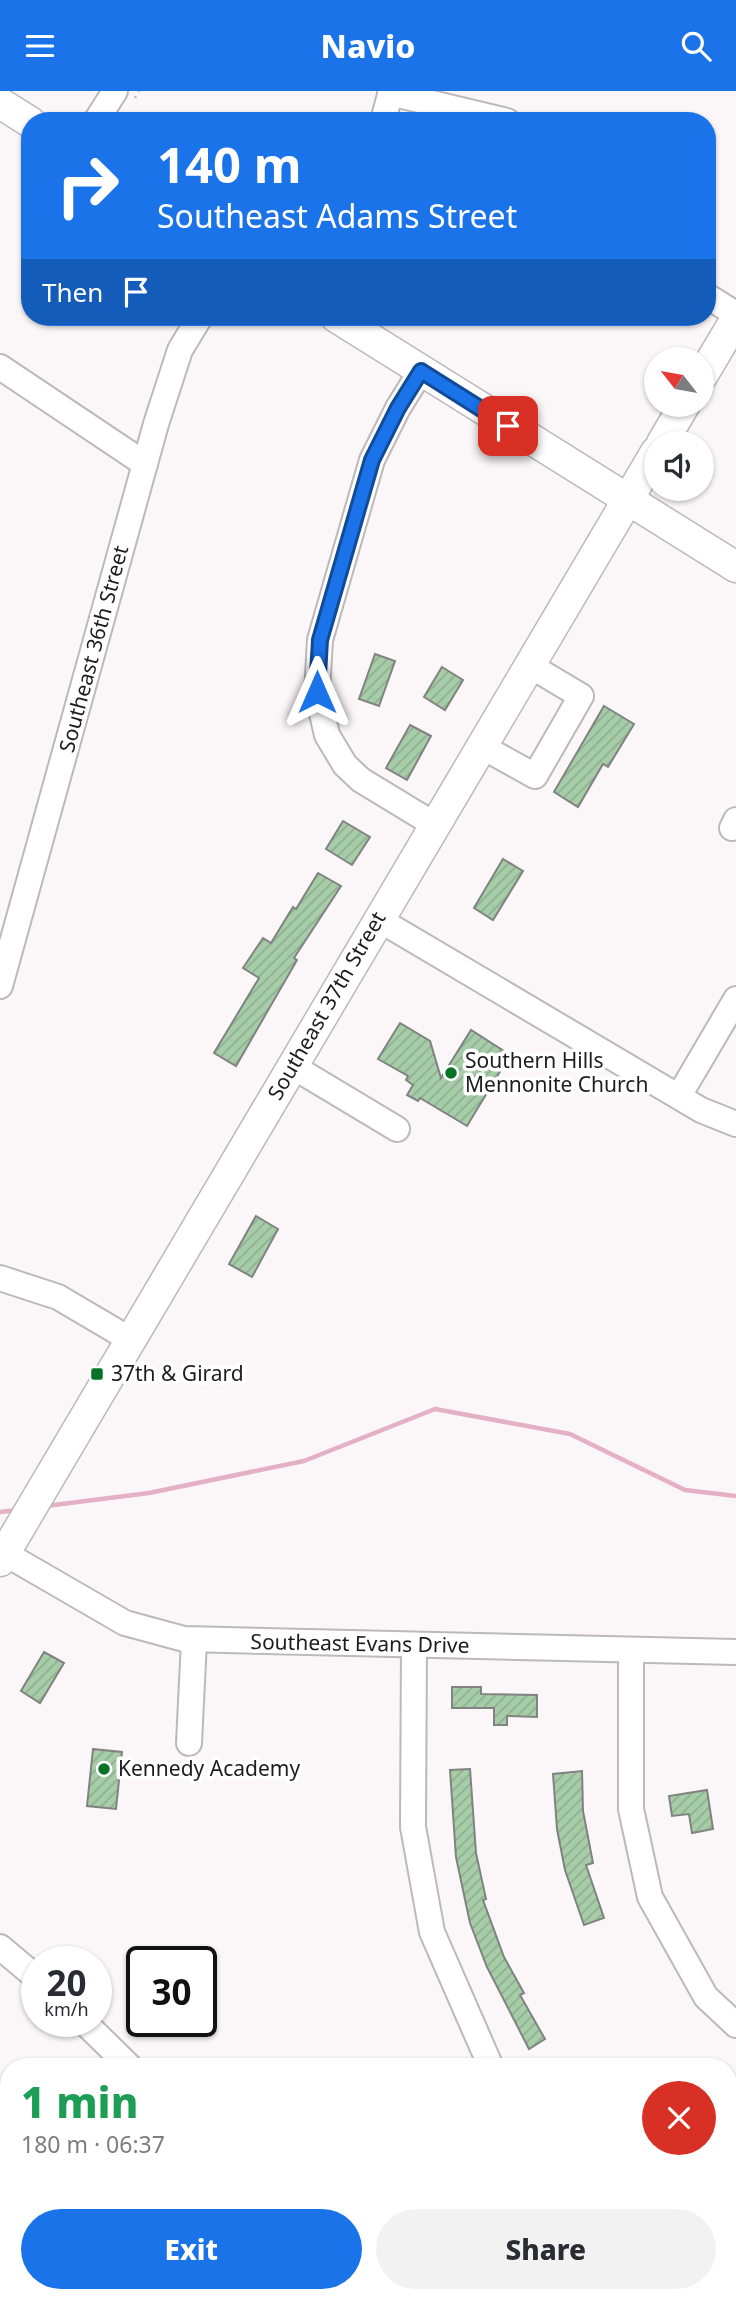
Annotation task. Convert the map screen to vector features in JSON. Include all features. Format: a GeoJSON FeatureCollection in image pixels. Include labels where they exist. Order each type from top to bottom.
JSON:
{"type":"FeatureCollection","features":[{"type":"Feature","properties":{"kind":"main road"},"geometry":{"type":"LineString","coordinates":[[0,103],[21,116]]}},
{"type":"Feature","properties":{"kind":"main road"},"geometry":{"type":"LineString","coordinates":[[714,355],[736,316]]}},
{"type":"Feature","properties":{"kind":"main road"},"geometry":{"type":"LineString","coordinates":[[350,326],[736,567]]}},
{"type":"Feature","properties":{"kind":"main road","name":"Southeast 37th Street"},"geometry":{"type":"LineString","coordinates":[[5,1552],[644,473]]}},
{"type":"Feature","properties":{"kind":"street"},"geometry":{"type":"LineString","coordinates":[[102,112],[116,91]]}},
{"type":"Feature","properties":{"kind":"street"},"geometry":{"type":"LineString","coordinates":[[385,112],[390,92],[471,112]]}},
{"type":"Feature","properties":{"kind":"street"},"geometry":{"type":"LineString","coordinates":[[716,302],[736,316]]}},
{"type":"Feature","properties":{"kind":"street","name":"Southeast 36th Street"},"geometry":{"type":"LineString","coordinates":[[0,986],[173,369],[195,326]]}},
{"type":"Feature","properties":{"kind":"street"},"geometry":{"type":"LineString","coordinates":[[0,367],[145,464]]}},
{"type":"Feature","properties":{"kind":"street"},"geometry":{"type":"LineString","coordinates":[[421,371],[398,408],[372,460],[320,640],[317,692],[327,735],[345,765],[361,780],[435,825]]}},
{"type":"Feature","properties":{"kind":"street"},"geometry":{"type":"LineString","coordinates":[[481,745],[535,776],[581,695],[529,665]]}},
{"type":"Feature","properties":{"kind":"street"},"geometry":{"type":"LineString","coordinates":[[378,919],[679,1096],[736,1124]]}},
{"type":"Feature","properties":{"kind":"street"},"geometry":{"type":"LineString","coordinates":[[679,1096],[736,999]]}},
{"type":"Feature","properties":{"kind":"street"},"geometry":{"type":"LineString","coordinates":[[292,1066],[397,1129]]}},
{"type":"Feature","properties":{"kind":"street"},"geometry":{"type":"LineString","coordinates":[[0,1278],[58,1297],[131,1340]]}},
{"type":"Feature","properties":{"kind":"street","name":"Southeast Evans Drive"},"geometry":{"type":"LineString","coordinates":[[5,1552],[125,1623],[194,1641],[736,1652]]}},
{"type":"Feature","properties":{"kind":"street"},"geometry":{"type":"LineString","coordinates":[[189,1743],[194,1641]]}},
{"type":"Feature","properties":{"kind":"street"},"geometry":{"type":"LineString","coordinates":[[414,1645],[413,1827],[429,1919],[432,1932],[487,2058]]}},
{"type":"Feature","properties":{"kind":"street"},"geometry":{"type":"LineString","coordinates":[[631,1650],[631,1809],[650,1897],[706,1997],[736,2025]]}},
{"type":"Feature","properties":{"kind":"street"},"geometry":{"type":"LineString","coordinates":[[0,1947],[21,1965]]}},
{"type":"Feature","properties":{"kind":"street"},"geometry":{"type":"LineString","coordinates":[[100,2037],[122,2058]]}},
{"type":"Feature","properties":{"kind":"building"},"geometry":{"type":"Polygon","coordinates":[[[375,654],[395,661],[379,706],[359,699],[375,654]]]}},
{"type":"Feature","properties":{"kind":"building"},"geometry":{"type":"Polygon","coordinates":[[[442,667],[463,680],[445,710],[424,697],[442,667]]]}},
{"type":"Feature","properties":{"kind":"building"},"geometry":{"type":"Polygon","coordinates":[[[604,706],[634,724],[608,767],[603,764],[578,807],[554,792],[604,706]]]}},
{"type":"Feature","properties":{"kind":"building"},"geometry":{"type":"Polygon","coordinates":[[[410,725],[431,736],[407,780],[386,768],[410,725]]]}},
{"type":"Feature","properties":{"kind":"building"},"geometry":{"type":"Polygon","coordinates":[[[343,821],[370,837],[352,865],[326,849],[343,821]]]}},
{"type":"Feature","properties":{"kind":"building"},"geometry":{"type":"Polygon","coordinates":[[[503,859],[523,871],[493,920],[474,908],[503,859]]]}},
{"type":"Feature","properties":{"kind":"building"},"geometry":{"type":"Polygon","coordinates":[[[318,873],[341,886],[294,958],[297,960],[236,1066],[214,1053],[259,978],[243,968],[263,938],[271,943],[318,873]]]}},
{"type":"Feature","properties":{"kind":"building","name":"Southern Hills Mennonite Church"},"geometry":{"type":"Polygon","coordinates":[[[400,1023],[430,1041],[441,1078],[471,1030],[510,1055],[467,1126],[420,1098],[418,1101],[407,1095],[413,1085],[406,1080],[408,1076],[378,1059],[400,1023]]]}},
{"type":"Feature","properties":{"kind":"building"},"geometry":{"type":"Polygon","coordinates":[[[256,1216],[278,1229],[252,1277],[229,1264],[256,1216]]]}},
{"type":"Feature","properties":{"kind":"building"},"geometry":{"type":"Polygon","coordinates":[[[44,1652],[64,1663],[40,1703],[21,1691],[44,1652]]]}},
{"type":"Feature","properties":{"kind":"building"},"geometry":{"type":"Polygon","coordinates":[[[452,1687],[481,1687],[481,1694],[537,1695],[537,1717],[507,1716],[507,1725],[494,1725],[494,1708],[452,1708],[452,1687]]]}},
{"type":"Feature","properties":{"kind":"building"},"geometry":{"type":"Polygon","coordinates":[[[93,1749],[122,1752],[116,1809],[87,1806],[93,1749]]]}},
{"type":"Feature","properties":{"kind":"building"},"geometry":{"type":"Polygon","coordinates":[[[470,1769],[476,1853],[486,1899],[483,1900],[504,1957],[524,1993],[520,1995],[545,2039],[529,2049],[487,1967],[470,1923],[456,1857],[450,1770],[470,1769]]]}},
{"type":"Feature","properties":{"kind":"building"},"geometry":{"type":"Polygon","coordinates":[[[582,1771],[583,1811],[593,1863],[586,1865],[604,1918],[584,1925],[565,1870],[557,1829],[553,1774],[582,1771]]]}},
{"type":"Feature","properties":{"kind":"building"},"geometry":{"type":"Polygon","coordinates":[[[707,1790],[713,1829],[692,1833],[689,1814],[672,1816],[669,1796],[707,1790]]]}},
{"type":"Feature","properties":{"kind":"waterway"},"geometry":{"type":"LineString","coordinates":[[46,1506],[149,1493],[304,1461],[435,1409],[570,1434],[685,1490],[736,1496]]}},
{"type":"Feature","properties":{"kind":"waterway"},"geometry":{"type":"LineString","coordinates":[[0,1512],[16,1510]]}},
{"type":"Feature","properties":{"kind":"place","name":"Southern Hills Mennonite Church"},"geometry":{"type":"Point","coordinates":[451,1073]}},
{"type":"Feature","properties":{"kind":"place","name":"37th & Girard"},"geometry":{"type":"Point","coordinates":[97,1374]}},
{"type":"Feature","properties":{"kind":"place","name":"Kennedy Academy"},"geometry":{"type":"Point","coordinates":[104,1769]}},
{"type":"Feature","properties":{"kind":"route"},"geometry":{"type":"LineString","coordinates":[[317,692],[320,640],[372,460],[398,408],[421,371],[508,426]]}}]}
